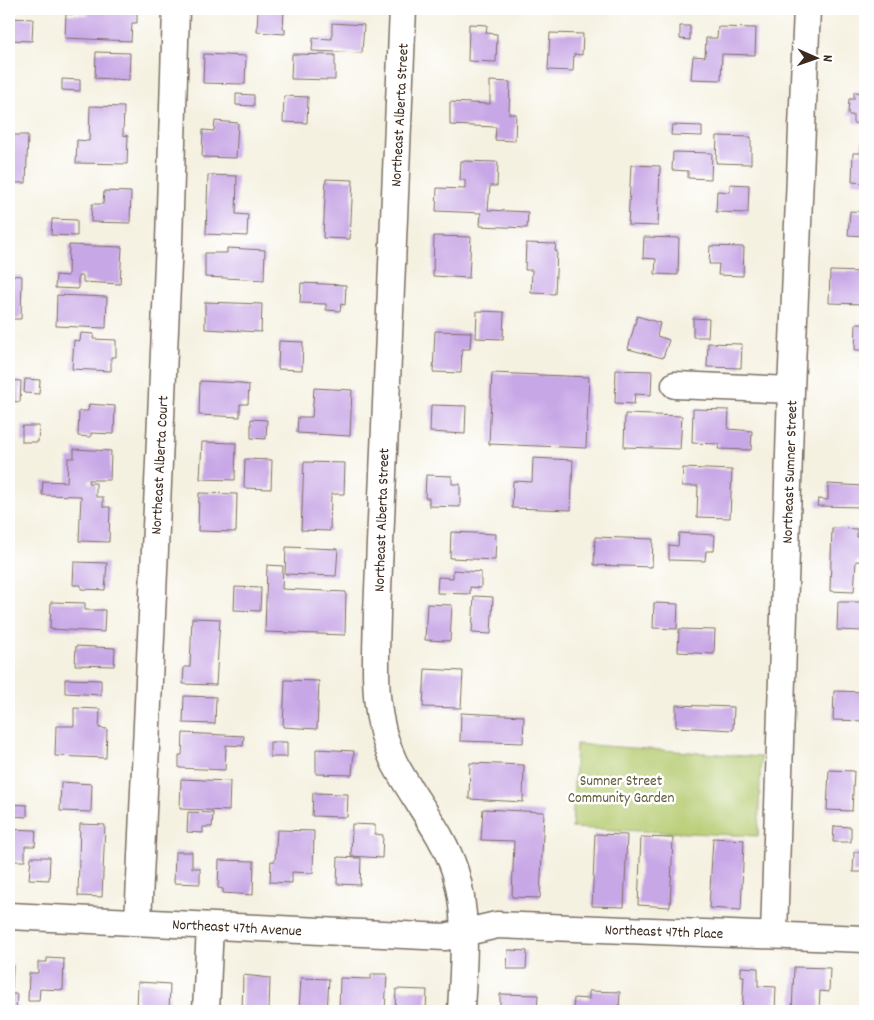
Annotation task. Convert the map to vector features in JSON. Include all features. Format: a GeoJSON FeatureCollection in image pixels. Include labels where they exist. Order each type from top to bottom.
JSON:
{"type":"FeatureCollection","features":[{"type":"Feature","properties":{"kind":"street","name":"Northeast Alberta Court"},"geometry":{"type":"LineString","coordinates":[[138,922],[168,252],[176,9]]}},
{"type":"Feature","properties":{"kind":"street","name":"Northeast Alberta Street"},"geometry":{"type":"LineString","coordinates":[[403,9],[378,603],[376,696],[382,729],[394,761],[438,833],[455,871],[462,902],[464,933],[461,1011]]}},
{"type":"Feature","properties":{"kind":"street","name":"Northeast Sumner Street"},"geometry":{"type":"LineString","coordinates":[[774,935],[791,390],[807,9]]}},
{"type":"Feature","properties":{"kind":"street"},"geometry":{"type":"LineString","coordinates":[[675,385],[791,390]]}},
{"type":"Feature","properties":{"kind":"street","name":"Northeast 47th Avenue"},"geometry":{"type":"LineString","coordinates":[[9,916],[445,937],[464,933]]}},
{"type":"Feature","properties":{"kind":"street","name":"Northeast 47th Place"},"geometry":{"type":"LineString","coordinates":[[464,933],[497,925],[865,938]]}},
{"type":"Feature","properties":{"kind":"street"},"geometry":{"type":"LineString","coordinates":[[206,1011],[210,926]]}},
{"type":"Feature","properties":{"kind":"green space","name":"Sumner Street Community Garden"},"geometry":{"type":"Polygon","coordinates":[[[576,744],[761,757],[758,836],[572,828],[576,744]]]}},
{"type":"Feature","properties":{"kind":"building"},"geometry":{"type":"Polygon","coordinates":[[[89,9],[137,9],[137,23],[132,23],[131,41],[65,38],[66,14],[89,15],[89,9]]]}},
{"type":"Feature","properties":{"kind":"building"},"geometry":{"type":"Polygon","coordinates":[[[258,9],[284,9],[283,29],[285,29],[285,34],[257,32],[258,9]]]}},
{"type":"Feature","properties":{"kind":"building"},"geometry":{"type":"Polygon","coordinates":[[[9,18],[33,19],[32,41],[9,40],[9,18]]]}},
{"type":"Feature","properties":{"kind":"building"},"geometry":{"type":"Polygon","coordinates":[[[332,23],[364,25],[362,53],[312,51],[313,38],[332,39],[332,23]]]}},
{"type":"Feature","properties":{"kind":"building"},"geometry":{"type":"Polygon","coordinates":[[[469,24],[487,25],[486,33],[497,34],[496,62],[468,61],[469,24]]]}},
{"type":"Feature","properties":{"kind":"building"},"geometry":{"type":"Polygon","coordinates":[[[680,26],[690,26],[690,40],[680,39],[680,26]]]}},
{"type":"Feature","properties":{"kind":"building"},"geometry":{"type":"Polygon","coordinates":[[[718,27],[756,28],[755,55],[722,54],[721,80],[691,79],[693,56],[705,57],[706,38],[717,38],[718,27]]]}},
{"type":"Feature","properties":{"kind":"building"},"geometry":{"type":"Polygon","coordinates":[[[550,33],[583,34],[582,55],[574,54],[573,71],[548,70],[550,33]]]}},
{"type":"Feature","properties":{"kind":"building"},"geometry":{"type":"Polygon","coordinates":[[[96,52],[130,53],[129,80],[95,78],[96,52]]]}},
{"type":"Feature","properties":{"kind":"building"},"geometry":{"type":"Polygon","coordinates":[[[204,54],[246,56],[245,84],[203,83],[204,54]]]}},
{"type":"Feature","properties":{"kind":"building"},"geometry":{"type":"Polygon","coordinates":[[[292,54],[335,55],[335,80],[291,79],[292,54]]]}},
{"type":"Feature","properties":{"kind":"building"},"geometry":{"type":"Polygon","coordinates":[[[62,79],[80,80],[80,91],[62,90],[62,79]]]}},
{"type":"Feature","properties":{"kind":"building"},"geometry":{"type":"Polygon","coordinates":[[[490,81],[510,82],[509,114],[516,114],[515,141],[495,140],[496,127],[450,125],[450,102],[490,104],[490,81]]]}},
{"type":"Feature","properties":{"kind":"building"},"geometry":{"type":"Polygon","coordinates":[[[854,92],[865,93],[865,124],[853,123],[853,115],[848,115],[849,99],[854,99],[854,92]]]}},
{"type":"Feature","properties":{"kind":"building"},"geometry":{"type":"Polygon","coordinates":[[[236,94],[254,95],[254,106],[236,105],[236,94]]]}},
{"type":"Feature","properties":{"kind":"building"},"geometry":{"type":"Polygon","coordinates":[[[284,96],[308,97],[307,123],[283,122],[284,96]]]}},
{"type":"Feature","properties":{"kind":"building"},"geometry":{"type":"Polygon","coordinates":[[[90,106],[124,107],[123,135],[128,136],[127,164],[76,163],[77,140],[89,141],[90,106]]]}},
{"type":"Feature","properties":{"kind":"building"},"geometry":{"type":"Polygon","coordinates":[[[215,121],[238,123],[236,158],[202,157],[203,130],[214,131],[215,121]]]}},
{"type":"Feature","properties":{"kind":"building"},"geometry":{"type":"Polygon","coordinates":[[[672,125],[702,126],[702,136],[671,135],[672,125]]]}},
{"type":"Feature","properties":{"kind":"building"},"geometry":{"type":"Polygon","coordinates":[[[9,135],[28,135],[26,183],[9,183],[9,135]]]}},
{"type":"Feature","properties":{"kind":"building"},"geometry":{"type":"Polygon","coordinates":[[[717,136],[751,137],[751,164],[716,163],[717,136]]]}},
{"type":"Feature","properties":{"kind":"building"},"geometry":{"type":"Polygon","coordinates":[[[862,140],[865,140],[865,183],[852,182],[853,153],[861,153],[862,140]]]}},
{"type":"Feature","properties":{"kind":"building"},"geometry":{"type":"Polygon","coordinates":[[[673,152],[712,153],[711,179],[688,178],[688,171],[672,170],[673,152]]]}},
{"type":"Feature","properties":{"kind":"building"},"geometry":{"type":"Polygon","coordinates":[[[461,161],[498,162],[497,186],[490,186],[488,210],[528,212],[527,228],[480,226],[481,213],[436,211],[437,188],[465,189],[465,180],[460,180],[461,161]]]}},
{"type":"Feature","properties":{"kind":"building"},"geometry":{"type":"Polygon","coordinates":[[[631,165],[660,166],[658,226],[628,225],[631,165]]]}},
{"type":"Feature","properties":{"kind":"building"},"geometry":{"type":"Polygon","coordinates":[[[208,175],[237,176],[236,214],[248,215],[247,236],[206,234],[208,175]]]}},
{"type":"Feature","properties":{"kind":"building"},"geometry":{"type":"Polygon","coordinates":[[[326,179],[353,180],[350,239],[323,238],[326,179]]]}},
{"type":"Feature","properties":{"kind":"building"},"geometry":{"type":"Polygon","coordinates":[[[730,184],[749,185],[748,213],[716,212],[717,191],[730,192],[730,184]]]}},
{"type":"Feature","properties":{"kind":"building"},"geometry":{"type":"Polygon","coordinates":[[[104,191],[131,192],[130,223],[91,222],[92,204],[103,204],[104,191]]]}},
{"type":"Feature","properties":{"kind":"building"},"geometry":{"type":"Polygon","coordinates":[[[850,211],[865,212],[865,236],[848,235],[850,211]]]}},
{"type":"Feature","properties":{"kind":"building"},"geometry":{"type":"Polygon","coordinates":[[[52,219],[77,220],[77,236],[51,235],[52,219]]]}},
{"type":"Feature","properties":{"kind":"building"},"geometry":{"type":"Polygon","coordinates":[[[434,236],[471,237],[469,278],[433,276],[434,236]]]}},
{"type":"Feature","properties":{"kind":"building"},"geometry":{"type":"Polygon","coordinates":[[[644,237],[679,238],[678,275],[655,274],[656,259],[643,258],[644,237]]]}},
{"type":"Feature","properties":{"kind":"building"},"geometry":{"type":"Polygon","coordinates":[[[526,243],[556,244],[555,294],[531,293],[532,270],[525,270],[526,243]]]}},
{"type":"Feature","properties":{"kind":"building"},"geometry":{"type":"Polygon","coordinates":[[[69,245],[122,247],[120,284],[83,282],[83,276],[78,276],[78,289],[55,288],[56,275],[68,276],[69,245]]]}},
{"type":"Feature","properties":{"kind":"building"},"geometry":{"type":"Polygon","coordinates":[[[710,246],[744,247],[743,276],[718,275],[719,264],[709,264],[710,246]]]}},
{"type":"Feature","properties":{"kind":"building"},"geometry":{"type":"Polygon","coordinates":[[[227,248],[265,250],[264,280],[205,277],[205,253],[227,253],[227,248]]]}},
{"type":"Feature","properties":{"kind":"building"},"geometry":{"type":"Polygon","coordinates":[[[830,271],[865,272],[865,304],[829,303],[830,271]]]}},
{"type":"Feature","properties":{"kind":"building"},"geometry":{"type":"Polygon","coordinates":[[[9,275],[22,276],[21,319],[9,319],[9,275]]]}},
{"type":"Feature","properties":{"kind":"building"},"geometry":{"type":"Polygon","coordinates":[[[301,283],[346,285],[345,305],[341,304],[340,311],[326,310],[326,304],[300,303],[301,283]]]}},
{"type":"Feature","properties":{"kind":"building"},"geometry":{"type":"Polygon","coordinates":[[[57,295],[107,297],[106,328],[56,326],[57,295]]]}},
{"type":"Feature","properties":{"kind":"building"},"geometry":{"type":"Polygon","coordinates":[[[205,302],[262,304],[261,332],[205,329],[205,302]]]}},
{"type":"Feature","properties":{"kind":"building"},"geometry":{"type":"Polygon","coordinates":[[[477,311],[504,312],[503,339],[476,338],[477,311]]]}},
{"type":"Feature","properties":{"kind":"building"},"geometry":{"type":"Polygon","coordinates":[[[637,316],[660,323],[657,336],[669,340],[663,358],[628,349],[637,316]]]}},
{"type":"Feature","properties":{"kind":"building"},"geometry":{"type":"Polygon","coordinates":[[[693,318],[709,319],[708,337],[693,337],[693,318]]]}},
{"type":"Feature","properties":{"kind":"building"},"geometry":{"type":"Polygon","coordinates":[[[856,324],[865,324],[865,350],[855,350],[856,324]]]}},
{"type":"Feature","properties":{"kind":"building"},"geometry":{"type":"Polygon","coordinates":[[[435,331],[471,332],[470,349],[462,349],[461,373],[433,372],[435,331]]]}},
{"type":"Feature","properties":{"kind":"building"},"geometry":{"type":"Polygon","coordinates":[[[81,333],[94,334],[93,339],[116,340],[116,357],[111,357],[111,371],[72,369],[74,340],[80,341],[81,333]]]}},
{"type":"Feature","properties":{"kind":"building"},"geometry":{"type":"Polygon","coordinates":[[[279,341],[303,342],[302,370],[278,369],[279,341]]]}},
{"type":"Feature","properties":{"kind":"building"},"geometry":{"type":"Polygon","coordinates":[[[708,343],[742,344],[741,368],[707,367],[708,343]]]}},
{"type":"Feature","properties":{"kind":"building"},"geometry":{"type":"Polygon","coordinates":[[[616,370],[652,371],[651,395],[635,394],[634,404],[615,403],[616,370]]]}},
{"type":"Feature","properties":{"kind":"building"},"geometry":{"type":"Polygon","coordinates":[[[492,373],[589,377],[586,448],[489,444],[492,373]]]}},
{"type":"Feature","properties":{"kind":"building"},"geometry":{"type":"Polygon","coordinates":[[[25,379],[40,380],[39,394],[24,393],[25,379]]]}},
{"type":"Feature","properties":{"kind":"building"},"geometry":{"type":"Polygon","coordinates":[[[9,380],[21,381],[20,402],[9,401],[9,380]]]}},
{"type":"Feature","properties":{"kind":"building"},"geometry":{"type":"Polygon","coordinates":[[[200,381],[249,385],[248,404],[240,404],[240,417],[199,415],[200,381]]]}},
{"type":"Feature","properties":{"kind":"building"},"geometry":{"type":"Polygon","coordinates":[[[314,388],[352,390],[350,436],[297,433],[298,417],[312,417],[314,388]]]}},
{"type":"Feature","properties":{"kind":"building"},"geometry":{"type":"Polygon","coordinates":[[[89,404],[115,406],[114,434],[91,433],[91,437],[78,436],[79,411],[88,411],[89,404]]]}},
{"type":"Feature","properties":{"kind":"building"},"geometry":{"type":"Polygon","coordinates":[[[431,405],[466,406],[465,434],[430,432],[431,405]]]}},
{"type":"Feature","properties":{"kind":"building"},"geometry":{"type":"Polygon","coordinates":[[[693,409],[729,410],[728,429],[752,431],[751,450],[718,449],[719,444],[692,443],[693,409]]]}},
{"type":"Feature","properties":{"kind":"building"},"geometry":{"type":"Polygon","coordinates":[[[625,414],[682,416],[680,449],[624,447],[625,414]]]}},
{"type":"Feature","properties":{"kind":"building"},"geometry":{"type":"Polygon","coordinates":[[[251,419],[267,420],[266,439],[251,438],[251,419]]]}},
{"type":"Feature","properties":{"kind":"building"},"geometry":{"type":"Polygon","coordinates":[[[22,426],[39,426],[38,442],[22,442],[22,426]]]}},
{"type":"Feature","properties":{"kind":"building"},"geometry":{"type":"Polygon","coordinates":[[[202,442],[236,443],[235,480],[200,479],[202,442]]]}},
{"type":"Feature","properties":{"kind":"building"},"geometry":{"type":"Polygon","coordinates":[[[74,449],[111,451],[110,480],[89,480],[88,483],[96,483],[96,497],[103,497],[103,507],[110,507],[109,542],[79,541],[81,496],[42,495],[43,481],[67,482],[68,458],[74,458],[74,449]]]}},
{"type":"Feature","properties":{"kind":"building"},"geometry":{"type":"Polygon","coordinates":[[[533,458],[573,460],[571,510],[512,508],[513,481],[532,482],[533,458]]]}},
{"type":"Feature","properties":{"kind":"building"},"geometry":{"type":"Polygon","coordinates":[[[245,459],[272,460],[271,489],[244,488],[245,459]]]}},
{"type":"Feature","properties":{"kind":"building"},"geometry":{"type":"Polygon","coordinates":[[[304,462],[345,463],[344,494],[331,494],[330,531],[301,530],[304,462]]]}},
{"type":"Feature","properties":{"kind":"building"},"geometry":{"type":"Polygon","coordinates":[[[683,468],[732,470],[730,518],[697,517],[698,486],[682,486],[683,468]]]}},
{"type":"Feature","properties":{"kind":"building"},"geometry":{"type":"Polygon","coordinates":[[[426,475],[452,476],[452,484],[460,484],[460,507],[429,506],[429,498],[425,498],[426,475]]]}},
{"type":"Feature","properties":{"kind":"building"},"geometry":{"type":"Polygon","coordinates":[[[828,484],[863,486],[862,507],[817,506],[818,499],[828,500],[828,484]]]}},
{"type":"Feature","properties":{"kind":"building"},"geometry":{"type":"Polygon","coordinates":[[[199,493],[237,494],[236,532],[198,531],[199,493]]]}},
{"type":"Feature","properties":{"kind":"building"},"geometry":{"type":"Polygon","coordinates":[[[832,528],[857,529],[857,537],[865,538],[865,562],[856,561],[854,592],[830,591],[832,528]]]}},
{"type":"Feature","properties":{"kind":"building"},"geometry":{"type":"Polygon","coordinates":[[[451,532],[496,534],[495,560],[450,558],[451,532]]]}},
{"type":"Feature","properties":{"kind":"building"},"geometry":{"type":"Polygon","coordinates":[[[679,533],[715,535],[714,551],[706,551],[705,561],[669,560],[669,545],[678,546],[679,533]]]}},
{"type":"Feature","properties":{"kind":"building"},"geometry":{"type":"Polygon","coordinates":[[[595,537],[653,539],[652,567],[594,565],[595,537]]]}},
{"type":"Feature","properties":{"kind":"building"},"geometry":{"type":"Polygon","coordinates":[[[286,547],[338,549],[336,576],[285,574],[286,547]]]}},
{"type":"Feature","properties":{"kind":"building"},"geometry":{"type":"Polygon","coordinates":[[[74,562],[107,563],[105,590],[81,589],[81,585],[73,585],[74,562]]]}},
{"type":"Feature","properties":{"kind":"building"},"geometry":{"type":"Polygon","coordinates":[[[267,565],[283,566],[282,589],[346,592],[345,635],[265,632],[267,565]]]}},
{"type":"Feature","properties":{"kind":"building"},"geometry":{"type":"Polygon","coordinates":[[[453,570],[481,572],[481,588],[470,587],[470,594],[437,593],[438,577],[453,578],[453,570]]]}},
{"type":"Feature","properties":{"kind":"building"},"geometry":{"type":"Polygon","coordinates":[[[235,587],[261,588],[260,611],[234,610],[235,587]]]}},
{"type":"Feature","properties":{"kind":"building"},"geometry":{"type":"Polygon","coordinates":[[[474,596],[493,597],[491,634],[472,633],[474,596]]]}},
{"type":"Feature","properties":{"kind":"building"},"geometry":{"type":"Polygon","coordinates":[[[51,602],[85,603],[85,610],[105,610],[104,632],[50,629],[51,602]]]}},
{"type":"Feature","properties":{"kind":"building"},"geometry":{"type":"Polygon","coordinates":[[[838,602],[865,602],[865,640],[863,640],[864,631],[837,630],[838,602]]]}},
{"type":"Feature","properties":{"kind":"building"},"geometry":{"type":"Polygon","coordinates":[[[654,603],[678,604],[677,629],[653,628],[654,603]]]}},
{"type":"Feature","properties":{"kind":"building"},"geometry":{"type":"Polygon","coordinates":[[[427,604],[452,605],[450,641],[425,640],[427,604]]]}},
{"type":"Feature","properties":{"kind":"building"},"geometry":{"type":"Polygon","coordinates":[[[192,618],[220,619],[216,685],[183,684],[184,667],[190,667],[192,618]]]}},
{"type":"Feature","properties":{"kind":"building"},"geometry":{"type":"Polygon","coordinates":[[[679,629],[715,630],[714,654],[678,652],[679,629]]]}},
{"type":"Feature","properties":{"kind":"building"},"geometry":{"type":"Polygon","coordinates":[[[76,646],[115,648],[114,666],[75,665],[76,646]]]}},
{"type":"Feature","properties":{"kind":"building"},"geometry":{"type":"Polygon","coordinates":[[[425,669],[463,671],[461,708],[423,707],[425,669]]]}},
{"type":"Feature","properties":{"kind":"building"},"geometry":{"type":"Polygon","coordinates":[[[65,679],[101,680],[101,695],[65,693],[65,679]]]}},
{"type":"Feature","properties":{"kind":"building"},"geometry":{"type":"Polygon","coordinates":[[[285,680],[319,681],[317,729],[283,727],[285,680]]]}},
{"type":"Feature","properties":{"kind":"building"},"geometry":{"type":"Polygon","coordinates":[[[834,691],[865,692],[865,721],[833,720],[834,691]]]}},
{"type":"Feature","properties":{"kind":"building"},"geometry":{"type":"Polygon","coordinates":[[[184,696],[216,697],[215,724],[183,723],[184,696]]]}},
{"type":"Feature","properties":{"kind":"building"},"geometry":{"type":"Polygon","coordinates":[[[676,705],[734,707],[733,730],[676,727],[676,705]]]}},
{"type":"Feature","properties":{"kind":"building"},"geometry":{"type":"Polygon","coordinates":[[[74,708],[100,709],[99,728],[107,729],[106,758],[55,756],[56,726],[74,726],[74,708]]]}},
{"type":"Feature","properties":{"kind":"building"},"geometry":{"type":"Polygon","coordinates":[[[461,713],[524,716],[523,743],[460,741],[461,713]]]}},
{"type":"Feature","properties":{"kind":"building"},"geometry":{"type":"Polygon","coordinates":[[[183,733],[244,736],[243,746],[226,745],[225,770],[179,768],[179,755],[182,755],[183,733]]]}},
{"type":"Feature","properties":{"kind":"building"},"geometry":{"type":"Polygon","coordinates":[[[270,742],[287,742],[287,757],[270,757],[270,742]]]}},
{"type":"Feature","properties":{"kind":"building"},"geometry":{"type":"Polygon","coordinates":[[[316,749],[354,751],[352,775],[316,774],[316,749]]]}},
{"type":"Feature","properties":{"kind":"building"},"geometry":{"type":"Polygon","coordinates":[[[470,763],[524,765],[523,802],[469,799],[470,763]]]}},
{"type":"Feature","properties":{"kind":"building"},"geometry":{"type":"Polygon","coordinates":[[[829,770],[854,771],[852,811],[827,810],[829,770]]]}},
{"type":"Feature","properties":{"kind":"building"},"geometry":{"type":"Polygon","coordinates":[[[181,779],[230,781],[229,811],[180,809],[181,779]]]}},
{"type":"Feature","properties":{"kind":"building"},"geometry":{"type":"Polygon","coordinates":[[[61,782],[92,784],[91,812],[60,811],[61,782]]]}},
{"type":"Feature","properties":{"kind":"building"},"geometry":{"type":"Polygon","coordinates":[[[313,793],[348,794],[347,817],[312,816],[313,793]]]}},
{"type":"Feature","properties":{"kind":"building"},"geometry":{"type":"Polygon","coordinates":[[[9,804],[27,805],[27,817],[9,816],[9,804]]]}},
{"type":"Feature","properties":{"kind":"building"},"geometry":{"type":"Polygon","coordinates":[[[483,809],[544,812],[540,898],[512,897],[514,841],[481,840],[483,809]]]}},
{"type":"Feature","properties":{"kind":"building"},"geometry":{"type":"Polygon","coordinates":[[[188,812],[213,813],[212,827],[203,827],[203,833],[187,832],[188,812]]]}},
{"type":"Feature","properties":{"kind":"building"},"geometry":{"type":"Polygon","coordinates":[[[80,824],[105,825],[102,897],[78,896],[80,824]]]}},
{"type":"Feature","properties":{"kind":"building"},"geometry":{"type":"Polygon","coordinates":[[[352,824],[375,825],[375,834],[383,835],[382,858],[351,856],[352,824]]]}},
{"type":"Feature","properties":{"kind":"building"},"geometry":{"type":"Polygon","coordinates":[[[834,826],[851,827],[851,842],[833,842],[834,826]]]}},
{"type":"Feature","properties":{"kind":"building"},"geometry":{"type":"Polygon","coordinates":[[[9,829],[36,830],[35,846],[25,846],[25,861],[9,861],[9,829]]]}},
{"type":"Feature","properties":{"kind":"building"},"geometry":{"type":"Polygon","coordinates":[[[277,830],[314,831],[313,873],[292,872],[292,883],[270,882],[271,861],[275,861],[277,830]]]}},
{"type":"Feature","properties":{"kind":"building"},"geometry":{"type":"Polygon","coordinates":[[[595,834],[627,835],[624,907],[592,906],[595,834]]]}},
{"type":"Feature","properties":{"kind":"building"},"geometry":{"type":"Polygon","coordinates":[[[641,837],[673,838],[670,907],[638,905],[641,837]]]}},
{"type":"Feature","properties":{"kind":"building"},"geometry":{"type":"Polygon","coordinates":[[[713,838],[744,840],[741,910],[709,908],[713,838]]]}},
{"type":"Feature","properties":{"kind":"building"},"geometry":{"type":"Polygon","coordinates":[[[175,852],[192,852],[192,868],[200,868],[200,884],[174,883],[175,852]]]}},
{"type":"Feature","properties":{"kind":"building"},"geometry":{"type":"Polygon","coordinates":[[[854,852],[865,853],[865,872],[853,872],[854,852]]]}},
{"type":"Feature","properties":{"kind":"building"},"geometry":{"type":"Polygon","coordinates":[[[31,857],[50,857],[49,880],[29,879],[31,857]]]}},
{"type":"Feature","properties":{"kind":"building"},"geometry":{"type":"Polygon","coordinates":[[[338,857],[361,858],[360,885],[337,884],[338,857]]]}},
{"type":"Feature","properties":{"kind":"building"},"geometry":{"type":"Polygon","coordinates":[[[219,860],[254,861],[253,895],[223,893],[223,889],[218,888],[219,860]]]}},
{"type":"Feature","properties":{"kind":"building"},"geometry":{"type":"Polygon","coordinates":[[[508,950],[527,951],[526,969],[507,969],[508,950]]]}},
{"type":"Feature","properties":{"kind":"building"},"geometry":{"type":"Polygon","coordinates":[[[47,958],[64,959],[63,990],[40,989],[39,1001],[28,1001],[29,973],[38,973],[38,962],[47,962],[47,958]]]}},
{"type":"Feature","properties":{"kind":"building"},"geometry":{"type":"Polygon","coordinates":[[[9,965],[13,965],[12,989],[9,989],[9,965]]]}},
{"type":"Feature","properties":{"kind":"building"},"geometry":{"type":"Polygon","coordinates":[[[741,967],[758,968],[758,986],[776,987],[775,1011],[742,1011],[744,976],[741,976],[741,967]]]}},
{"type":"Feature","properties":{"kind":"building"},"geometry":{"type":"Polygon","coordinates":[[[794,967],[830,968],[829,992],[820,991],[819,1011],[792,1011],[794,967]]]}},
{"type":"Feature","properties":{"kind":"building"},"geometry":{"type":"Polygon","coordinates":[[[371,974],[387,974],[385,1011],[339,1011],[340,978],[371,979],[371,974]]]}},
{"type":"Feature","properties":{"kind":"building"},"geometry":{"type":"Polygon","coordinates":[[[243,975],[270,978],[269,1011],[242,1011],[243,975]]]}},
{"type":"Feature","properties":{"kind":"building"},"geometry":{"type":"Polygon","coordinates":[[[301,978],[329,979],[327,1011],[299,1011],[301,978]]]}},
{"type":"Feature","properties":{"kind":"building"},"geometry":{"type":"Polygon","coordinates":[[[138,982],[170,984],[169,1011],[137,1011],[138,982]]]}},
{"type":"Feature","properties":{"kind":"building"},"geometry":{"type":"Polygon","coordinates":[[[396,989],[427,990],[426,1011],[395,1011],[396,989]]]}},
{"type":"Feature","properties":{"kind":"building"},"geometry":{"type":"Polygon","coordinates":[[[589,991],[620,992],[619,1011],[573,1011],[574,998],[589,999],[589,991]]]}},
{"type":"Feature","properties":{"kind":"building"},"geometry":{"type":"Polygon","coordinates":[[[9,994],[17,994],[16,1011],[9,1011],[9,994]]]}},
{"type":"Feature","properties":{"kind":"building"},"geometry":{"type":"Polygon","coordinates":[[[500,994],[538,995],[537,1011],[500,1011],[500,994]]]}}]}
